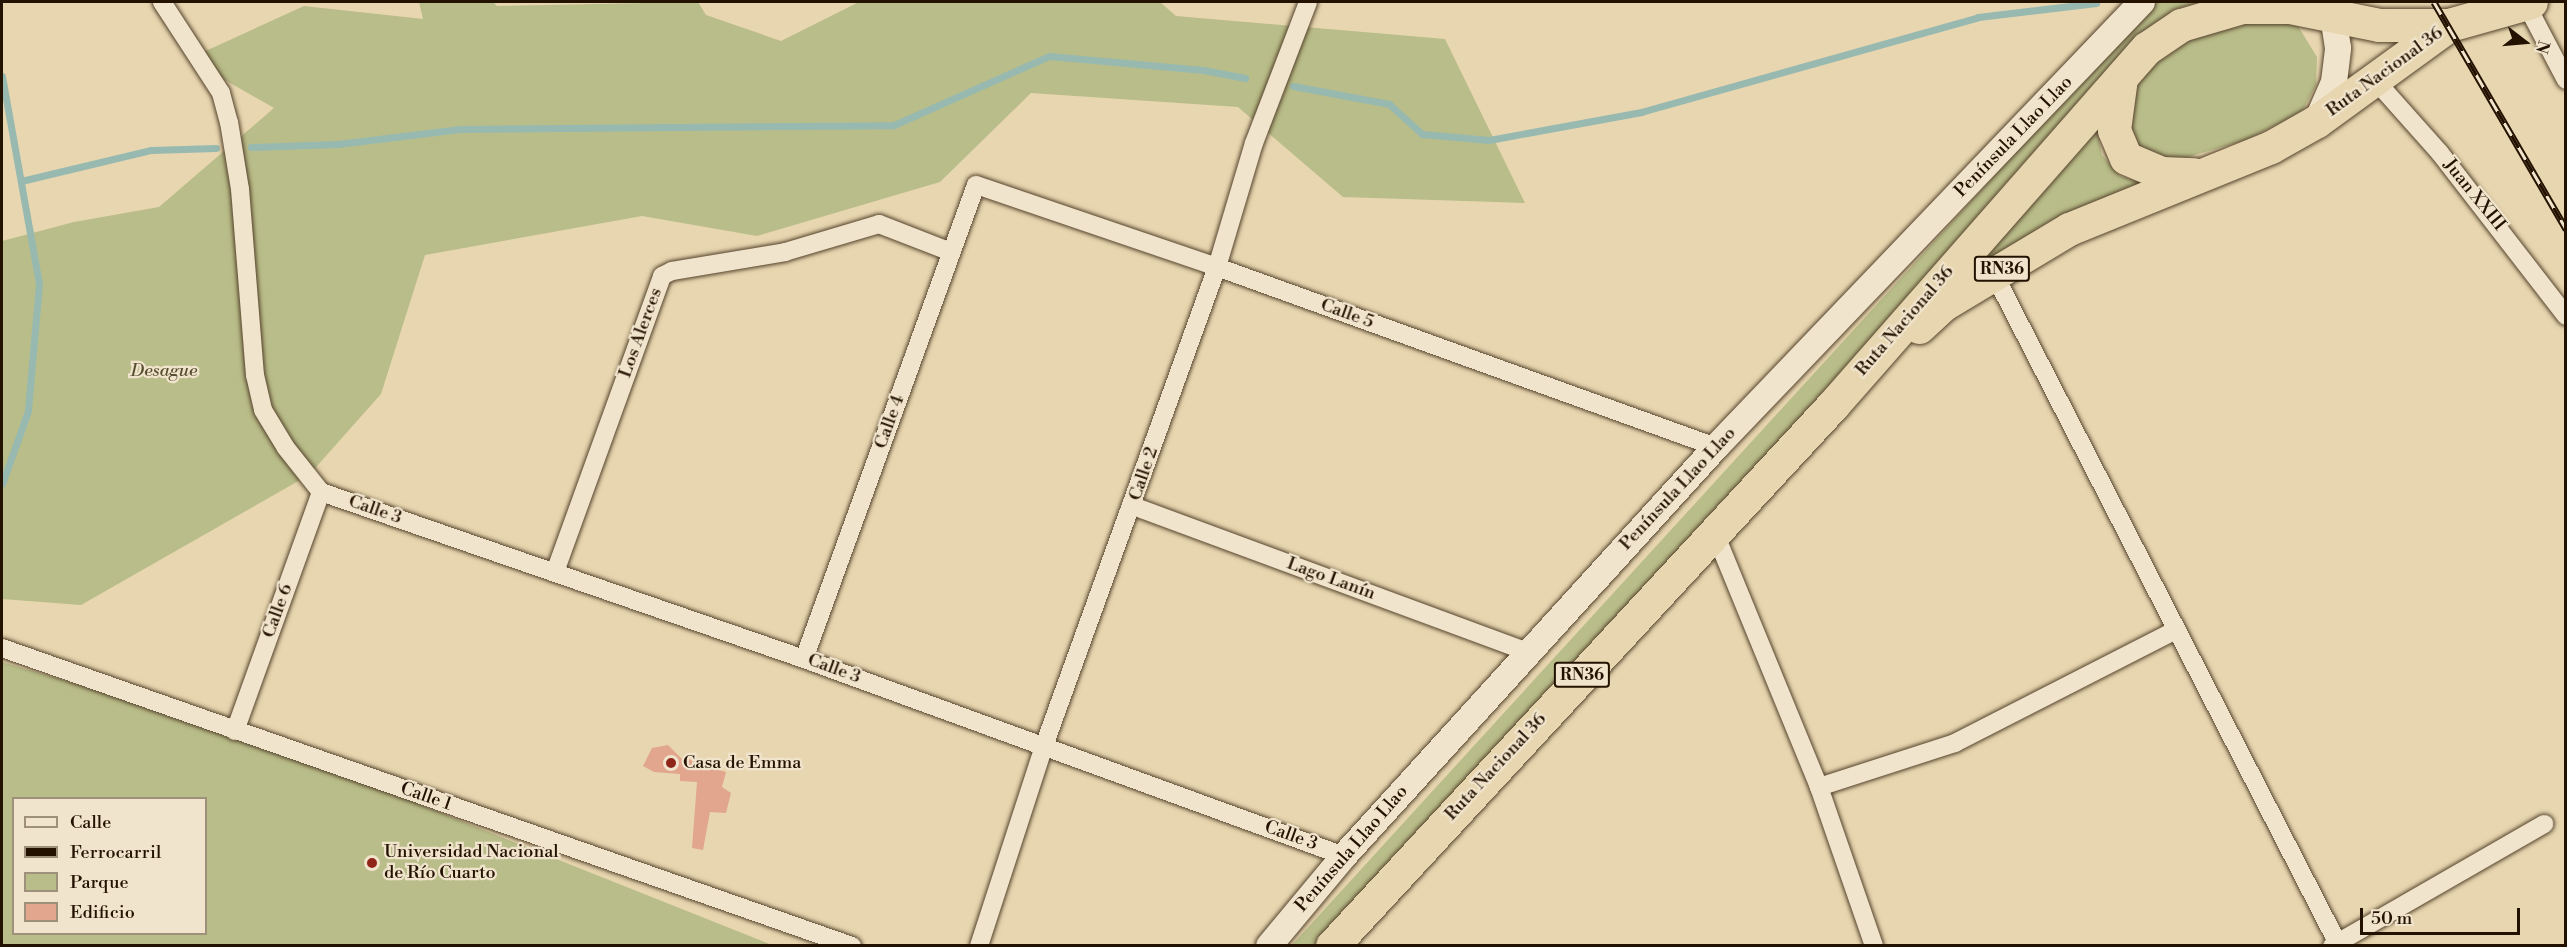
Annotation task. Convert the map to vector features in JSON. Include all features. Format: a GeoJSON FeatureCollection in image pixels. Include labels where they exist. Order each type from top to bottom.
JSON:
{"type":"FeatureCollection","features":[{"type":"Feature","properties":{"kind":"highway","name":"RN36"},"geometry":{"type":"LineString","coordinates":[[2448,25],[2528,2]]}},
{"type":"Feature","properties":{"kind":"highway","name":"Ruta Nacional 36"},"geometry":{"type":"LineString","coordinates":[[1332,945],[1833,405],[2147,48],[2181,25],[2248,4],[2333,8],[2379,25],[2448,25]]}},
{"type":"Feature","properties":{"kind":"highway","name":"Ruta Nacional 36"},"geometry":{"type":"LineString","coordinates":[[1833,405],[1944,304],[2069,229],[2198,174],[2271,147],[2317,121],[2448,25]]}},
{"type":"Feature","properties":{"kind":"highway","name":"RN36"},"geometry":{"type":"LineString","coordinates":[[2121,78],[2114,130],[2126,158],[2162,173],[2198,174]]}},
{"type":"Feature","properties":{"kind":"main road","name":"Península Llao Llao"},"geometry":{"type":"LineString","coordinates":[[2102,45],[2125,2]]}},
{"type":"Feature","properties":{"kind":"main road","name":"Península Llao Llao"},"geometry":{"type":"LineString","coordinates":[[1269,945],[1344,856],[1716,447],[2142,2]]}},
{"type":"Feature","properties":{"kind":"main road"},"geometry":{"type":"LineString","coordinates":[[2317,121],[2334,82],[2338,48],[2333,8]]}},
{"type":"Feature","properties":{"kind":"street"},"geometry":{"type":"LineString","coordinates":[[162,2],[221,93],[229,122],[240,189],[255,375],[262,410],[285,448],[321,492]]}},
{"type":"Feature","properties":{"kind":"street","name":"Calle 2"},"geometry":{"type":"LineString","coordinates":[[979,945],[1044,746],[1133,506],[1217,267],[1254,142],[1308,2]]}},
{"type":"Feature","properties":{"kind":"street"},"geometry":{"type":"LineString","coordinates":[[2528,2],[2563,71]]}},
{"type":"Feature","properties":{"kind":"street","name":"Juan XXIII"},"geometry":{"type":"LineString","coordinates":[[2374,80],[2440,153],[2565,316]]}},
{"type":"Feature","properties":{"kind":"street","name":"Calle 5"},"geometry":{"type":"LineString","coordinates":[[976,185],[1217,267],[1716,447]]}},
{"type":"Feature","properties":{"kind":"street","name":"Calle 4"},"geometry":{"type":"LineString","coordinates":[[804,658],[976,185]]}},
{"type":"Feature","properties":{"kind":"street","name":"Los Alerces"},"geometry":{"type":"LineString","coordinates":[[555,572],[662,276],[672,271],[785,252],[852,229],[879,224],[951,252]]}},
{"type":"Feature","properties":{"kind":"street"},"geometry":{"type":"LineString","coordinates":[[1994,274],[2336,944],[2544,824]]}},
{"type":"Feature","properties":{"kind":"street","name":"Calle 3"},"geometry":{"type":"LineString","coordinates":[[321,492],[804,658],[1344,856]]}},
{"type":"Feature","properties":{"kind":"street","name":"Calle 6"},"geometry":{"type":"LineString","coordinates":[[235,731],[321,492]]}},
{"type":"Feature","properties":{"kind":"street","name":"Lago Lanín"},"geometry":{"type":"LineString","coordinates":[[1133,506],[1528,652]]}},
{"type":"Feature","properties":{"kind":"street"},"geometry":{"type":"LineString","coordinates":[[1714,531],[1819,787],[1874,945]]}},
{"type":"Feature","properties":{"kind":"street"},"geometry":{"type":"LineString","coordinates":[[1819,787],[1955,743],[2176,630]]}},
{"type":"Feature","properties":{"kind":"street","name":"Calle 1"},"geometry":{"type":"LineString","coordinates":[[2,648],[852,945]]}},
{"type":"Feature","properties":{"kind":"green space","name":"Desague"},"geometry":{"type":"Polygon","coordinates":[[[419,2],[493,2],[497,6],[698,2],[706,15],[781,41],[859,2],[1160,2],[1176,16],[1445,39],[1525,203],[1343,197],[1238,107],[1031,93],[940,182],[757,236],[642,216],[425,255],[381,394],[309,475],[81,605],[2,599],[2,241],[74,222],[159,207],[274,108],[188,59],[304,6],[423,19],[419,2]]]}},
{"type":"Feature","properties":{"kind":"green space"},"geometry":{"type":"Polygon","coordinates":[[[2153,2],[2201,2],[2173,10],[1317,945],[1291,946],[2153,2]]]}},
{"type":"Feature","properties":{"kind":"green space"},"geometry":{"type":"Polygon","coordinates":[[[2267,20],[2298,26],[2317,57],[2316,85],[2302,112],[2246,140],[2181,159],[2146,154],[2126,134],[2127,101],[2145,72],[2180,45],[2227,26],[2267,20]]]}},
{"type":"Feature","properties":{"kind":"green space"},"geometry":{"type":"Polygon","coordinates":[[[2096,125],[2102,155],[2120,176],[2150,185],[1943,290],[2096,125]]]}},
{"type":"Feature","properties":{"kind":"green space","name":"Universidad Nacional de Río Cuarto"},"geometry":{"type":"Polygon","coordinates":[[[2,662],[235,731],[772,945],[2,945],[2,662]]]}},
{"type":"Feature","properties":{"kind":"building"},"geometry":{"type":"Polygon","coordinates":[[[668,745],[682,759],[698,760],[698,764],[726,772],[722,787],[731,793],[726,813],[710,812],[703,850],[692,848],[697,782],[680,781],[680,774],[654,772],[643,766],[652,748],[668,745]]]}},
{"type":"Feature","properties":{"kind":"waterway"},"geometry":{"type":"LineString","coordinates":[[1293,86],[1389,104],[1422,134],[1489,140],[1641,112],[1978,17],[2096,3]]}},
{"type":"Feature","properties":{"kind":"waterway"},"geometry":{"type":"LineString","coordinates":[[251,147],[338,144],[460,129],[894,125],[1049,56],[1203,70],[1245,78]]}},
{"type":"Feature","properties":{"kind":"waterway"},"geometry":{"type":"LineString","coordinates":[[2,76],[39,284],[28,411],[2,484]]}},
{"type":"Feature","properties":{"kind":"waterway"},"geometry":{"type":"LineString","coordinates":[[21,181],[151,150],[216,148]]}},
{"type":"Feature","properties":{"kind":"railway"},"geometry":{"type":"LineString","coordinates":[[2434,2],[2566,229]]}},
{"type":"Feature","properties":{"kind":"place","name":"Casa de Emma"},"geometry":{"type":"Point","coordinates":[671,763]}},
{"type":"Feature","properties":{"kind":"place","name":"Universidad Nacional de Río Cuarto"},"geometry":{"type":"Point","coordinates":[372,863]}}]}
